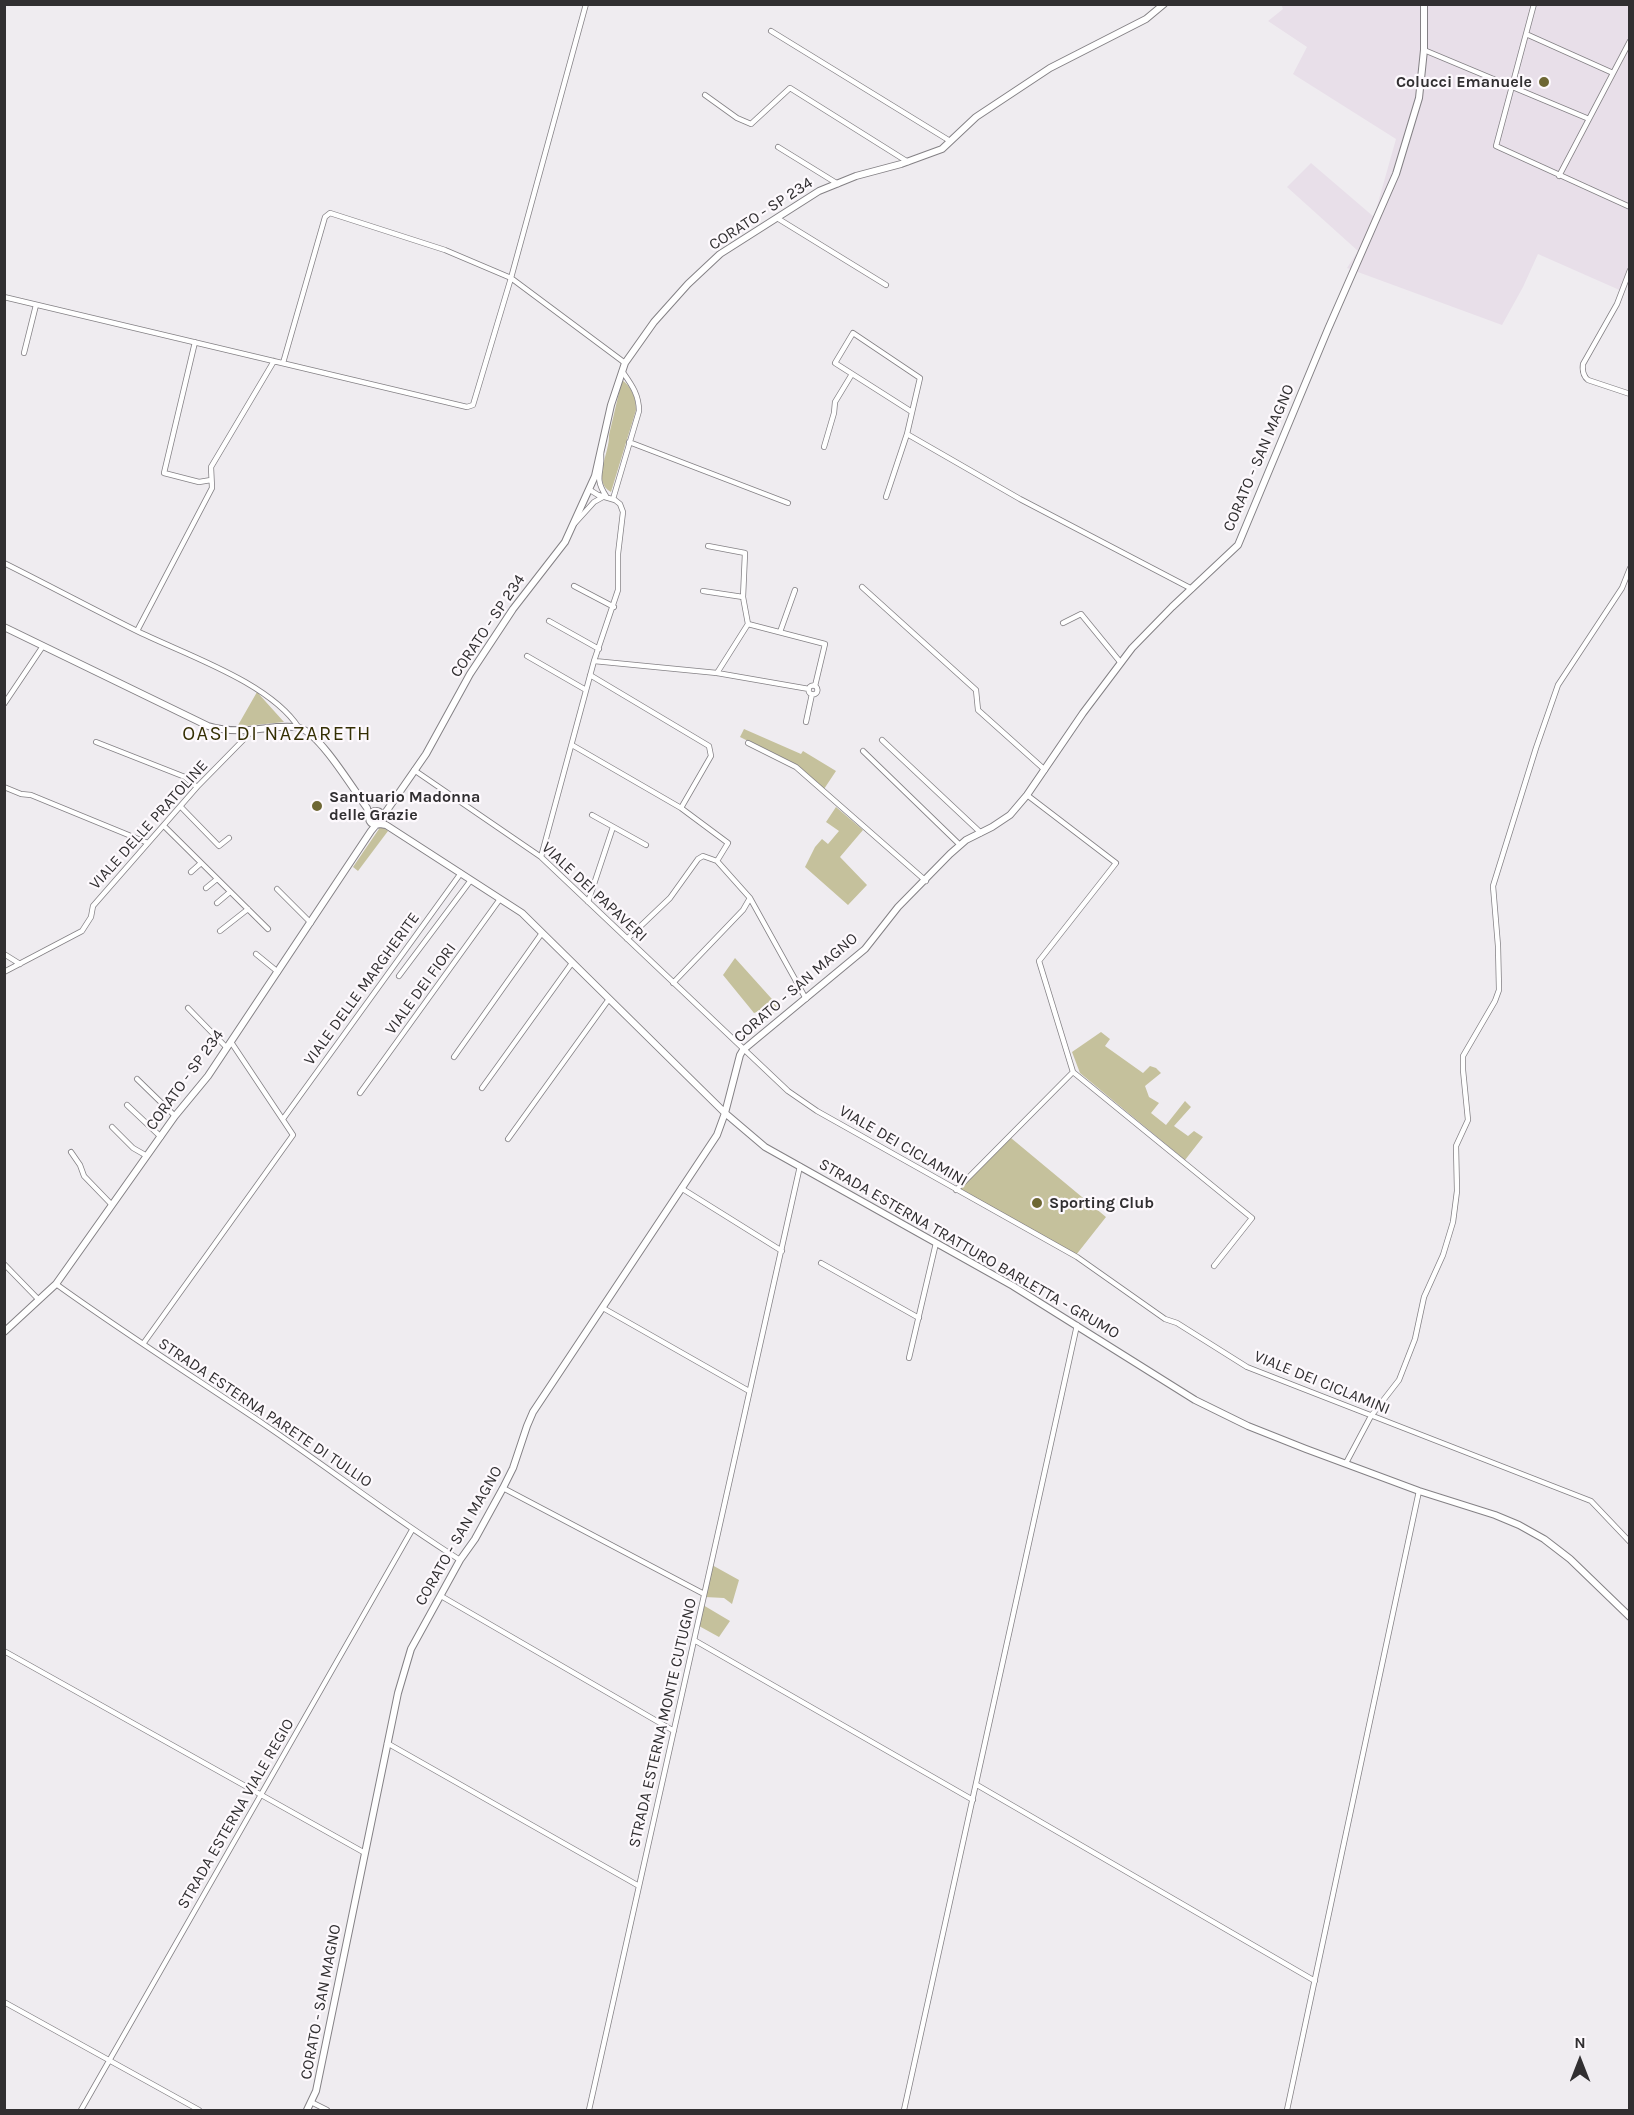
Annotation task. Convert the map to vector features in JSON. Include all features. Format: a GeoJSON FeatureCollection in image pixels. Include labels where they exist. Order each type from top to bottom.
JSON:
{"type":"FeatureCollection","features":[{"type":"Feature","properties":{"kind":"main road","name":"CORATO - SP 234"},"geometry":{"type":"LineString","coordinates":[[4,1332],[56,1284],[175,1116],[208,1076],[378,819],[426,754],[470,674],[513,609],[565,542],[590,490],[601,453],[611,405],[625,363],[654,322],[720,254],[819,191],[856,176],[908,162],[942,149],[976,117],[1050,68],[1146,19],[1164,4]]}},
{"type":"Feature","properties":{"kind":"main road","name":"CORATO - SAN MAGNO"},"geometry":{"type":"LineString","coordinates":[[307,2110],[316,2091],[387,1743],[398,1692],[411,1648],[503,1488],[513,1468],[533,1412],[717,1135],[725,1113],[730,1086],[743,1050],[865,949],[898,907],[960,846],[1010,815],[1140,640],[1238,545],[1328,329],[1396,174],[1419,98],[1424,50],[1424,4]]}},
{"type":"Feature","properties":{"kind":"main road"},"geometry":{"type":"LineString","coordinates":[[4,627],[208,726],[220,729],[253,730],[299,728],[314,735],[367,808],[378,819]]}},
{"type":"Feature","properties":{"kind":"main road","name":"STRADA ESTERNA TRATTURO BARLETTA - GRUMO"},"geometry":{"type":"LineString","coordinates":[[378,819],[522,913],[725,1113],[765,1147],[936,1242],[1077,1325],[1195,1400],[1248,1426],[1419,1491],[1519,1525],[1544,1539],[1588,1576],[1629,1617]]}},
{"type":"Feature","properties":{"kind":"street"},"geometry":{"type":"LineString","coordinates":[[4,297],[467,407],[473,405],[512,278],[586,4]]}},
{"type":"Feature","properties":{"kind":"street"},"geometry":{"type":"LineString","coordinates":[[1534,4],[1496,146],[1629,207]]}},
{"type":"Feature","properties":{"kind":"street"},"geometry":{"type":"LineString","coordinates":[[771,31],[950,141]]}},
{"type":"Feature","properties":{"kind":"street"},"geometry":{"type":"LineString","coordinates":[[1526,34],[1613,74]]}},
{"type":"Feature","properties":{"kind":"street"},"geometry":{"type":"LineString","coordinates":[[1560,176],[1629,41]]}},
{"type":"Feature","properties":{"kind":"street"},"geometry":{"type":"LineString","coordinates":[[1424,50],[1589,119]]}},
{"type":"Feature","properties":{"kind":"street"},"geometry":{"type":"LineString","coordinates":[[705,95],[737,118],[751,124],[790,87],[908,162]]}},
{"type":"Feature","properties":{"kind":"street"},"geometry":{"type":"LineString","coordinates":[[778,147],[838,184]]}},
{"type":"Feature","properties":{"kind":"street"},"geometry":{"type":"LineString","coordinates":[[283,363],[327,214],[335,214],[446,250],[512,278],[625,363]]}},
{"type":"Feature","properties":{"kind":"street"},"geometry":{"type":"LineString","coordinates":[[777,218],[886,285]]}},
{"type":"Feature","properties":{"kind":"street"},"geometry":{"type":"LineString","coordinates":[[1629,270],[1617,304],[1582,367],[1584,376],[1588,380],[1629,394]]}},
{"type":"Feature","properties":{"kind":"street"},"geometry":{"type":"LineString","coordinates":[[24,353],[36,305]]}},
{"type":"Feature","properties":{"kind":"street"},"geometry":{"type":"LineString","coordinates":[[886,497],[907,434],[920,378],[853,333],[835,363],[912,412]]}},
{"type":"Feature","properties":{"kind":"street"},"geometry":{"type":"LineString","coordinates":[[195,342],[164,473],[199,482],[212,480]]}},
{"type":"Feature","properties":{"kind":"street"},"geometry":{"type":"LineString","coordinates":[[137,631],[212,488],[211,467],[274,361]]}},
{"type":"Feature","properties":{"kind":"street"},"geometry":{"type":"LineString","coordinates":[[613,499],[639,411],[639,401],[634,388],[622,371]]}},
{"type":"Feature","properties":{"kind":"street"},"geometry":{"type":"LineString","coordinates":[[824,447],[835,402],[852,374]]}},
{"type":"Feature","properties":{"kind":"street"},"geometry":{"type":"LineString","coordinates":[[907,434],[1020,499],[1192,589]]}},
{"type":"Feature","properties":{"kind":"street"},"geometry":{"type":"LineString","coordinates":[[629,442],[788,503]]}},
{"type":"Feature","properties":{"kind":"street"},"geometry":{"type":"LineString","coordinates":[[601,453],[602,462],[598,477],[606,496]]}},
{"type":"Feature","properties":{"kind":"street"},"geometry":{"type":"LineString","coordinates":[[541,857],[594,661],[618,590],[618,554],[623,512],[620,504],[613,499],[590,490]]}},
{"type":"Feature","properties":{"kind":"street"},"geometry":{"type":"LineString","coordinates":[[574,524],[594,502],[606,496]]}},
{"type":"Feature","properties":{"kind":"street"},"geometry":{"type":"LineString","coordinates":[[708,546],[745,553],[743,597],[748,624],[717,673]]}},
{"type":"Feature","properties":{"kind":"street"},"geometry":{"type":"LineString","coordinates":[[4,563],[137,631],[254,687],[291,715],[299,728]]}},
{"type":"Feature","properties":{"kind":"street"},"geometry":{"type":"LineString","coordinates":[[1346,1463],[1371,1416],[1399,1380],[1415,1339],[1424,1297],[1443,1254],[1455,1214],[1456,1146],[1468,1120],[1463,1056],[1499,990],[1493,886],[1558,686],[1622,588],[1629,568]]}},
{"type":"Feature","properties":{"kind":"street"},"geometry":{"type":"LineString","coordinates":[[574,586],[614,607]]}},
{"type":"Feature","properties":{"kind":"street"},"geometry":{"type":"LineString","coordinates":[[862,587],[976,690],[978,710],[1045,770]]}},
{"type":"Feature","properties":{"kind":"street"},"geometry":{"type":"LineString","coordinates":[[780,632],[795,590]]}},
{"type":"Feature","properties":{"kind":"street"},"geometry":{"type":"LineString","coordinates":[[703,591],[743,597]]}},
{"type":"Feature","properties":{"kind":"street"},"geometry":{"type":"LineString","coordinates":[[1063,623],[1081,614],[1121,663]]}},
{"type":"Feature","properties":{"kind":"street"},"geometry":{"type":"LineString","coordinates":[[549,621],[598,649]]}},
{"type":"Feature","properties":{"kind":"street"},"geometry":{"type":"LineString","coordinates":[[594,661],[717,673],[817,692],[815,686],[825,644],[748,624]]}},
{"type":"Feature","properties":{"kind":"street"},"geometry":{"type":"LineString","coordinates":[[4,704],[43,646]]}},
{"type":"Feature","properties":{"kind":"street"},"geometry":{"type":"LineString","coordinates":[[527,656],[586,690]]}},
{"type":"Feature","properties":{"kind":"street"},"geometry":{"type":"LineString","coordinates":[[590,675],[709,746],[711,756],[681,808]]}},
{"type":"Feature","properties":{"kind":"street"},"geometry":{"type":"LineString","coordinates":[[806,722],[810,691]]}},
{"type":"Feature","properties":{"kind":"street","name":"VIALE DELLE PRATOLINE"},"geometry":{"type":"LineString","coordinates":[[4,972],[82,931],[91,917],[93,906],[197,786],[253,730]]}},
{"type":"Feature","properties":{"kind":"street"},"geometry":{"type":"LineString","coordinates":[[882,740],[981,833]]}},
{"type":"Feature","properties":{"kind":"street"},"geometry":{"type":"LineString","coordinates":[[96,742],[185,777],[197,786]]}},
{"type":"Feature","properties":{"kind":"street"},"geometry":{"type":"LineString","coordinates":[[748,743],[796,767],[926,881]]}},
{"type":"Feature","properties":{"kind":"street"},"geometry":{"type":"LineString","coordinates":[[572,745],[681,808],[728,843],[717,861]]}},
{"type":"Feature","properties":{"kind":"street"},"geometry":{"type":"LineString","coordinates":[[863,751],[960,846]]}},
{"type":"Feature","properties":{"kind":"street","name":"VIALE DEI PAPAVERI"},"geometry":{"type":"LineString","coordinates":[[414,770],[541,857],[743,1050]]}},
{"type":"Feature","properties":{"kind":"street"},"geometry":{"type":"LineString","coordinates":[[4,787],[21,794],[31,795],[148,843]]}},
{"type":"Feature","properties":{"kind":"street"},"geometry":{"type":"LineString","coordinates":[[1027,795],[1116,863],[1039,962],[1073,1072],[1252,1218],[1214,1266]]}},
{"type":"Feature","properties":{"kind":"street"},"geometry":{"type":"LineString","coordinates":[[181,807],[219,846],[229,838]]}},
{"type":"Feature","properties":{"kind":"street"},"geometry":{"type":"LineString","coordinates":[[592,815],[646,845]]}},
{"type":"Feature","properties":{"kind":"street"},"geometry":{"type":"LineString","coordinates":[[164,826],[268,929]]}},
{"type":"Feature","properties":{"kind":"street"},"geometry":{"type":"LineString","coordinates":[[588,902],[613,827]]}},
{"type":"Feature","properties":{"kind":"street"},"geometry":{"type":"LineString","coordinates":[[627,939],[670,898],[698,859],[703,856],[717,861],[750,898],[806,999]]}},
{"type":"Feature","properties":{"kind":"street"},"geometry":{"type":"LineString","coordinates":[[191,872],[201,863]]}},
{"type":"Feature","properties":{"kind":"street","name":"VIALE DELLE MARGHERITE"},"geometry":{"type":"LineString","coordinates":[[283,1119],[460,873]]}},
{"type":"Feature","properties":{"kind":"street"},"geometry":{"type":"LineString","coordinates":[[206,888],[217,879]]}},
{"type":"Feature","properties":{"kind":"street"},"geometry":{"type":"LineString","coordinates":[[399,976],[471,880]]}},
{"type":"Feature","properties":{"kind":"street"},"geometry":{"type":"LineString","coordinates":[[277,889],[311,923]]}},
{"type":"Feature","properties":{"kind":"street"},"geometry":{"type":"LineString","coordinates":[[217,903],[230,892]]}},
{"type":"Feature","properties":{"kind":"street"},"geometry":{"type":"LineString","coordinates":[[673,982],[743,910],[750,898]]}},
{"type":"Feature","properties":{"kind":"street","name":"VIALE DEI FIORI"},"geometry":{"type":"LineString","coordinates":[[360,1093],[500,899]]}},
{"type":"Feature","properties":{"kind":"street"},"geometry":{"type":"LineString","coordinates":[[220,931],[248,909]]}},
{"type":"Feature","properties":{"kind":"street"},"geometry":{"type":"LineString","coordinates":[[454,1057],[542,933]]}},
{"type":"Feature","properties":{"kind":"street"},"geometry":{"type":"LineString","coordinates":[[4,954],[20,964]]}},
{"type":"Feature","properties":{"kind":"street"},"geometry":{"type":"LineString","coordinates":[[256,954],[278,972]]}},
{"type":"Feature","properties":{"kind":"street"},"geometry":{"type":"LineString","coordinates":[[482,1088],[572,963]]}},
{"type":"Feature","properties":{"kind":"street"},"geometry":{"type":"LineString","coordinates":[[508,1139],[609,999]]}},
{"type":"Feature","properties":{"kind":"street"},"geometry":{"type":"LineString","coordinates":[[143,1344],[293,1135],[229,1045],[188,1008]]}},
{"type":"Feature","properties":{"kind":"street","name":"VIALE DEI CICLAMINI"},"geometry":{"type":"LineString","coordinates":[[743,1050],[788,1091],[818,1111],[1077,1257],[1165,1319],[1177,1323],[1246,1367],[1591,1501],[1629,1542]]}},
{"type":"Feature","properties":{"kind":"street"},"geometry":{"type":"LineString","coordinates":[[956,1190],[1073,1072]]}},
{"type":"Feature","properties":{"kind":"street"},"geometry":{"type":"LineString","coordinates":[[137,1079],[175,1116]]}},
{"type":"Feature","properties":{"kind":"street"},"geometry":{"type":"LineString","coordinates":[[127,1105],[161,1137]]}},
{"type":"Feature","properties":{"kind":"street"},"geometry":{"type":"LineString","coordinates":[[112,1127],[133,1148],[147,1156]]}},
{"type":"Feature","properties":{"kind":"street"},"geometry":{"type":"LineString","coordinates":[[71,1152],[84,1176],[112,1205]]}},
{"type":"Feature","properties":{"kind":"street","name":"STRADA ESTERNA MONTE CUTUGNO"},"geometry":{"type":"LineString","coordinates":[[589,2110],[800,1166]]}},
{"type":"Feature","properties":{"kind":"street"},"geometry":{"type":"LineString","coordinates":[[681,1188],[782,1251]]}},
{"type":"Feature","properties":{"kind":"street"},"geometry":{"type":"LineString","coordinates":[[909,1358],[936,1242]]}},
{"type":"Feature","properties":{"kind":"street"},"geometry":{"type":"LineString","coordinates":[[821,1263],[919,1318]]}},
{"type":"Feature","properties":{"kind":"street"},"geometry":{"type":"LineString","coordinates":[[4,1264],[39,1300]]}},
{"type":"Feature","properties":{"kind":"street","name":"STRADA ESTERNA PARETE DI TULLIO"},"geometry":{"type":"LineString","coordinates":[[56,1284],[264,1424],[412,1530],[460,1560]]}},
{"type":"Feature","properties":{"kind":"street"},"geometry":{"type":"LineString","coordinates":[[603,1308],[749,1391]]}},
{"type":"Feature","properties":{"kind":"street"},"geometry":{"type":"LineString","coordinates":[[904,2110],[1077,1325]]}},
{"type":"Feature","properties":{"kind":"street"},"geometry":{"type":"LineString","coordinates":[[503,1488],[704,1594]]}},
{"type":"Feature","properties":{"kind":"street"},"geometry":{"type":"LineString","coordinates":[[1287,2110],[1419,1491]]}},
{"type":"Feature","properties":{"kind":"street","name":"STRADA ESTERNA VIALE REGIO"},"geometry":{"type":"LineString","coordinates":[[81,2110],[412,1530]]}},
{"type":"Feature","properties":{"kind":"street"},"geometry":{"type":"LineString","coordinates":[[441,1596],[674,1731]]}},
{"type":"Feature","properties":{"kind":"street"},"geometry":{"type":"LineString","coordinates":[[694,1640],[973,1800]]}},
{"type":"Feature","properties":{"kind":"street"},"geometry":{"type":"LineString","coordinates":[[4,1651],[365,1853]]}},
{"type":"Feature","properties":{"kind":"street"},"geometry":{"type":"LineString","coordinates":[[387,1743],[639,1886]]}},
{"type":"Feature","properties":{"kind":"street"},"geometry":{"type":"LineString","coordinates":[[977,1785],[1315,1981]]}},
{"type":"Feature","properties":{"kind":"street"},"geometry":{"type":"LineString","coordinates":[[4,2002],[199,2110]]}},
{"type":"Feature","properties":{"kind":"street"},"geometry":{"type":"LineString","coordinates":[[311,2102],[327,2110]]}},
{"type":"Feature","properties":{"kind":"shaded area"},"geometry":{"type":"Polygon","coordinates":[[[1281,4],[1629,5],[1630,278],[1624,292],[1538,254],[1502,325],[1347,268],[1358,251],[1287,187],[1311,163],[1374,217],[1396,139],[1293,74],[1307,47],[1268,21],[1283,9],[1281,4]]]}},
{"type":"Feature","properties":{"kind":"shaded area"},"geometry":{"type":"Polygon","coordinates":[[[622,380],[633,393],[636,410],[611,492],[602,481],[602,474],[622,380]]]}},
{"type":"Feature","properties":{"kind":"shaded area"},"geometry":{"type":"Polygon","coordinates":[[[257,692],[284,722],[237,727],[257,692]]]}},
{"type":"Feature","properties":{"kind":"shaded area"},"geometry":{"type":"Polygon","coordinates":[[[744,729],[801,754],[803,751],[836,771],[824,789],[796,765],[740,737],[744,729]]]}},
{"type":"Feature","properties":{"kind":"shaded area"},"geometry":{"type":"Polygon","coordinates":[[[836,807],[863,830],[840,857],[867,885],[848,905],[805,867],[815,847],[822,839],[828,844],[839,831],[826,822],[836,807]]]}},
{"type":"Feature","properties":{"kind":"shaded area"},"geometry":{"type":"Polygon","coordinates":[[[381,826],[388,831],[358,871],[353,867],[381,826]]]}},
{"type":"Feature","properties":{"kind":"shaded area"},"geometry":{"type":"Polygon","coordinates":[[[735,958],[780,1008],[773,1013],[765,1009],[754,1013],[723,975],[735,958]]]}},
{"type":"Feature","properties":{"kind":"shaded area"},"geometry":{"type":"Polygon","coordinates":[[[1101,1032],[1110,1039],[1105,1046],[1143,1073],[1150,1066],[1161,1073],[1145,1086],[1149,1097],[1159,1103],[1151,1113],[1166,1125],[1185,1101],[1191,1107],[1174,1126],[1188,1136],[1194,1131],[1203,1137],[1185,1160],[1080,1073],[1072,1052],[1101,1032]]]}},
{"type":"Feature","properties":{"kind":"shaded area","name":"Sporting Club"},"geometry":{"type":"Polygon","coordinates":[[[1011,1138],[1106,1217],[1076,1255],[960,1189],[1011,1138]]]}},
{"type":"Feature","properties":{"kind":"shaded area"},"geometry":{"type":"Polygon","coordinates":[[[712,1565],[739,1580],[732,1604],[724,1598],[705,1597],[712,1565]]]}},
{"type":"Feature","properties":{"kind":"shaded area"},"geometry":{"type":"Polygon","coordinates":[[[703,1605],[730,1621],[719,1637],[699,1626],[703,1605]]]}},
{"type":"Feature","properties":{"kind":"place","name":"Colucci Emanuele"},"geometry":{"type":"Point","coordinates":[1544,82]}},
{"type":"Feature","properties":{"kind":"place","name":"Santuario Madonna delle Grazie"},"geometry":{"type":"Point","coordinates":[317,806]}},
{"type":"Feature","properties":{"kind":"place","name":"Sporting Club"},"geometry":{"type":"Point","coordinates":[1037,1203]}},
{"type":"Feature","properties":{"kind":"district","name":"OASI DI NAZARETH"},"geometry":{"type":"Point","coordinates":[277,734]}}]}
